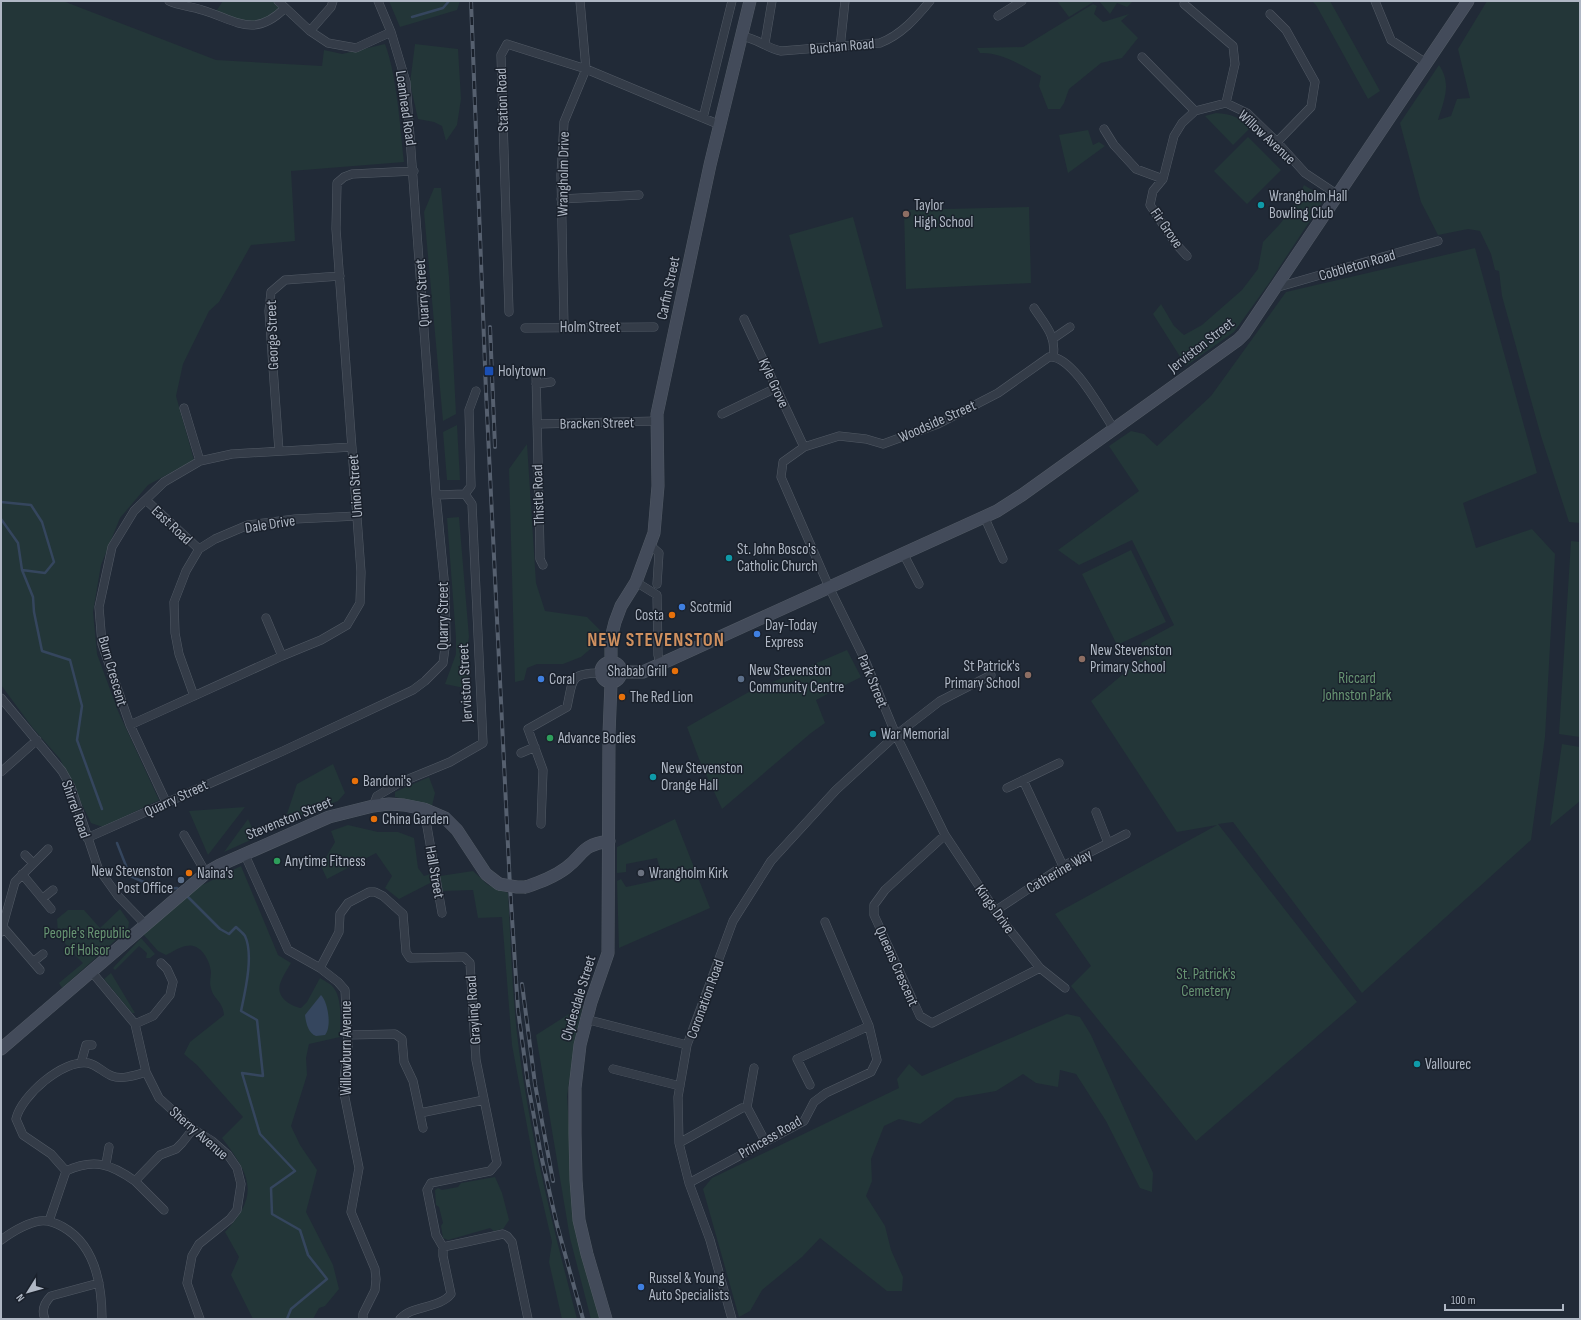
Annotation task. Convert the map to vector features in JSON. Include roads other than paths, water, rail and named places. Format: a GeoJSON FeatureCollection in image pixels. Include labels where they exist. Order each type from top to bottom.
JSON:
{"type":"FeatureCollection","features":[{"type":"Feature","properties":{"kind":"main road","name":"Carfin Street"},"geometry":{"type":"LineString","coordinates":[[611,662],[611,638],[615,622],[622,606],[636,582],[654,533],[657,500],[657,422],[720,125],[750,1]]}},
{"type":"Feature","properties":{"kind":"main road","name":"Jerviston Street"},"geometry":{"type":"LineString","coordinates":[[621,672],[643,672],[996,511],[1022,495],[1238,340],[1244,334],[1468,1]]}},
{"type":"Feature","properties":{"kind":"main road"},"geometry":{"type":"LineString","coordinates":[[611,662],[617,664],[621,672],[617,681],[611,683],[602,679],[600,673],[604,664],[611,662]]}},
{"type":"Feature","properties":{"kind":"main road","name":"Clydesdale Street"},"geometry":{"type":"LineString","coordinates":[[606,1319],[582,1238],[576,1180],[575,1088],[580,1045],[585,1019],[608,953],[610,841],[609,734],[611,683]]}},
{"type":"Feature","properties":{"kind":"main road","name":"Stevenston Street"},"geometry":{"type":"LineString","coordinates":[[1,1049],[191,884],[206,873],[244,854],[329,817],[373,806],[389,804],[424,809],[445,818],[457,830],[486,874],[499,884],[526,887],[545,880],[566,868],[582,850],[595,844],[610,841]]}},
{"type":"Feature","properties":{"kind":"street"},"geometry":{"type":"LineString","coordinates":[[169,1],[204,10],[233,22],[259,25],[270,21],[285,8]]}},
{"type":"Feature","properties":{"kind":"street"},"geometry":{"type":"LineString","coordinates":[[278,1],[310,31],[328,43],[356,48],[391,32]]}},
{"type":"Feature","properties":{"kind":"street"},"geometry":{"type":"LineString","coordinates":[[310,31],[331,7],[333,1]]}},
{"type":"Feature","properties":{"kind":"street","name":"Loanhead Road"},"geometry":{"type":"LineString","coordinates":[[378,1],[391,32],[406,82],[414,171]]}},
{"type":"Feature","properties":{"kind":"street","name":"Wrangholm Drive"},"geometry":{"type":"LineString","coordinates":[[564,327],[561,175],[564,122],[586,69],[580,1]]}},
{"type":"Feature","properties":{"kind":"street"},"geometry":{"type":"LineString","coordinates":[[703,118],[732,1]]}},
{"type":"Feature","properties":{"kind":"street"},"geometry":{"type":"LineString","coordinates":[[765,43],[772,1]]}},
{"type":"Feature","properties":{"kind":"street"},"geometry":{"type":"LineString","coordinates":[[840,48],[845,1]]}},
{"type":"Feature","properties":{"kind":"street","name":"Buchan Road"},"geometry":{"type":"LineString","coordinates":[[741,36],[753,38],[765,43],[772,49],[781,51],[870,45],[888,40],[913,22],[930,1]]}},
{"type":"Feature","properties":{"kind":"street"},"geometry":{"type":"LineString","coordinates":[[1375,1],[1391,40],[1426,64]]}},
{"type":"Feature","properties":{"kind":"street"},"geometry":{"type":"LineString","coordinates":[[998,16],[1016,3]]}},
{"type":"Feature","properties":{"kind":"street"},"geometry":{"type":"LineString","coordinates":[[1184,4],[1233,46],[1235,64],[1226,103]]}},
{"type":"Feature","properties":{"kind":"street"},"geometry":{"type":"LineString","coordinates":[[1270,14],[1286,30],[1316,82],[1311,107],[1277,142]]}},
{"type":"Feature","properties":{"kind":"street","name":"Station Road"},"geometry":{"type":"LineString","coordinates":[[508,312],[501,55],[507,44],[586,69],[720,125]]}},
{"type":"Feature","properties":{"kind":"street"},"geometry":{"type":"LineString","coordinates":[[1142,56],[1195,111]]}},
{"type":"Feature","properties":{"kind":"street","name":"Willow Avenue"},"geometry":{"type":"LineString","coordinates":[[1163,179],[1174,136],[1182,122],[1195,111],[1226,103],[1246,114],[1277,142],[1305,173],[1338,195]]}},
{"type":"Feature","properties":{"kind":"street"},"geometry":{"type":"LineString","coordinates":[[1104,129],[1114,146],[1136,169],[1163,179]]}},
{"type":"Feature","properties":{"kind":"street","name":"Union Street"},"geometry":{"type":"LineString","coordinates":[[130,725],[282,656],[321,640],[347,625],[360,603],[361,572],[336,229],[337,183],[344,177],[352,174],[414,171]]}},
{"type":"Feature","properties":{"kind":"street","name":"Quarry Street"},"geometry":{"type":"LineString","coordinates":[[87,838],[104,832],[166,802],[413,690],[425,681],[442,663],[446,640],[445,589],[436,495],[414,171]]}},
{"type":"Feature","properties":{"kind":"street","name":"Fir Grove"},"geometry":{"type":"LineString","coordinates":[[1163,179],[1153,191],[1150,205],[1176,244],[1187,256]]}},
{"type":"Feature","properties":{"kind":"street"},"geometry":{"type":"LineString","coordinates":[[561,199],[639,195]]}},
{"type":"Feature","properties":{"kind":"street","name":"Cobbleton Road"},"geometry":{"type":"LineString","coordinates":[[1275,288],[1438,241]]}},
{"type":"Feature","properties":{"kind":"street","name":"George Street"},"geometry":{"type":"LineString","coordinates":[[279,451],[269,311],[270,292],[285,280],[340,276]]}},
{"type":"Feature","properties":{"kind":"street"},"geometry":{"type":"LineString","coordinates":[[1034,308],[1054,338],[1053,357],[1071,367],[1114,429]]}},
{"type":"Feature","properties":{"kind":"street","name":"Kyle Grove"},"geometry":{"type":"LineString","coordinates":[[744,319],[804,447]]}},
{"type":"Feature","properties":{"kind":"street","name":"Holm Street"},"geometry":{"type":"LineString","coordinates":[[525,328],[654,327]]}},
{"type":"Feature","properties":{"kind":"street"},"geometry":{"type":"LineString","coordinates":[[1054,338],[1070,327]]}},
{"type":"Feature","properties":{"kind":"street","name":"Woodside Street"},"geometry":{"type":"LineString","coordinates":[[829,587],[782,477],[783,462],[804,447],[839,436],[866,439],[883,444],[938,424],[998,393],[1044,360],[1053,357]]}},
{"type":"Feature","properties":{"kind":"street","name":"Thistle Road"},"geometry":{"type":"LineString","coordinates":[[536,373],[540,559],[543,565]]}},
{"type":"Feature","properties":{"kind":"street"},"geometry":{"type":"LineString","coordinates":[[536,384],[551,382]]}},
{"type":"Feature","properties":{"kind":"street"},"geometry":{"type":"LineString","coordinates":[[722,414],[776,388]]}},
{"type":"Feature","properties":{"kind":"street"},"geometry":{"type":"LineString","coordinates":[[436,495],[465,494],[471,486],[469,410],[476,391]]}},
{"type":"Feature","properties":{"kind":"street"},"geometry":{"type":"LineString","coordinates":[[184,408],[200,461]]}},
{"type":"Feature","properties":{"kind":"street","name":"Bracken Street"},"geometry":{"type":"LineString","coordinates":[[537,424],[657,422]]}},
{"type":"Feature","properties":{"kind":"street","name":"Burn Crescent"},"geometry":{"type":"LineString","coordinates":[[166,802],[130,725],[102,644],[100,607],[112,547],[134,511],[164,482],[200,461],[232,454],[352,447]]}},
{"type":"Feature","properties":{"kind":"street","name":"Jerviston Street"},"geometry":{"type":"LineString","coordinates":[[373,806],[377,796],[398,783],[450,762],[483,742],[472,504],[465,494]]}},
{"type":"Feature","properties":{"kind":"street","name":"East Road"},"geometry":{"type":"LineString","coordinates":[[146,500],[199,550]]}},
{"type":"Feature","properties":{"kind":"street","name":"Dale Drive"},"geometry":{"type":"LineString","coordinates":[[194,696],[179,654],[175,633],[174,602],[186,571],[199,550],[215,539],[248,525],[295,519],[357,516]]}},
{"type":"Feature","properties":{"kind":"street"},"geometry":{"type":"LineString","coordinates":[[984,516],[1003,559]]}},
{"type":"Feature","properties":{"kind":"street"},"geometry":{"type":"LineString","coordinates":[[650,545],[659,553],[661,582],[656,595],[658,654],[660,664]]}},
{"type":"Feature","properties":{"kind":"street"},"geometry":{"type":"LineString","coordinates":[[903,553],[919,584]]}},
{"type":"Feature","properties":{"kind":"street"},"geometry":{"type":"LineString","coordinates":[[636,582],[656,595]]}},
{"type":"Feature","properties":{"kind":"street","name":"Park Street"},"geometry":{"type":"LineString","coordinates":[[829,587],[865,660],[896,735],[938,819]]}},
{"type":"Feature","properties":{"kind":"street"},"geometry":{"type":"LineString","coordinates":[[266,618],[282,656]]}},
{"type":"Feature","properties":{"kind":"street"},"geometry":{"type":"LineString","coordinates":[[540,824],[544,770],[528,729],[567,707],[574,678],[579,674],[600,673]]}},
{"type":"Feature","properties":{"kind":"street","name":"Coronation Road"},"geometry":{"type":"LineString","coordinates":[[732,1319],[710,1240],[689,1183],[679,1143],[678,1097],[688,1046],[733,921],[771,861],[836,790],[896,735],[940,701],[991,675]]}},
{"type":"Feature","properties":{"kind":"street","name":"Shirrel Road"},"geometry":{"type":"LineString","coordinates":[[1,698],[62,771],[71,787],[98,868],[118,896],[145,924]]}},
{"type":"Feature","properties":{"kind":"street"},"geometry":{"type":"LineString","coordinates":[[1,772],[37,740]]}},
{"type":"Feature","properties":{"kind":"street"},"geometry":{"type":"LineString","coordinates":[[521,753],[535,747]]}},
{"type":"Feature","properties":{"kind":"street"},"geometry":{"type":"LineString","coordinates":[[1007,788],[1059,762]]}},
{"type":"Feature","properties":{"kind":"street"},"geometry":{"type":"LineString","coordinates":[[1023,780],[1063,866]]}},
{"type":"Feature","properties":{"kind":"street","name":"Hall Street"},"geometry":{"type":"LineString","coordinates":[[424,809],[442,912]]}},
{"type":"Feature","properties":{"kind":"street"},"geometry":{"type":"LineString","coordinates":[[1096,812],[1108,843]]}},
{"type":"Feature","properties":{"kind":"street","name":"Kings Drive"},"geometry":{"type":"LineString","coordinates":[[938,819],[945,835],[995,911],[1040,968],[1065,988]]}},
{"type":"Feature","properties":{"kind":"street","name":"Catherine Way"},"geometry":{"type":"LineString","coordinates":[[995,911],[1063,866],[1126,834]]}},
{"type":"Feature","properties":{"kind":"street"},"geometry":{"type":"LineString","coordinates":[[184,835],[206,873]]}},
{"type":"Feature","properties":{"kind":"street","name":"Queens Crescent"},"geometry":{"type":"LineString","coordinates":[[945,835],[885,890],[874,905],[874,915],[920,1016],[932,1023],[1040,968]]}},
{"type":"Feature","properties":{"kind":"street"},"geometry":{"type":"LineString","coordinates":[[40,970],[2,930],[15,882],[48,849]]}},
{"type":"Feature","properties":{"kind":"street","name":"Willowburn Avenue"},"geometry":{"type":"LineString","coordinates":[[244,854],[288,950],[320,968],[338,982],[345,990],[348,1035],[343,1088],[359,1168],[351,1212],[375,1268],[376,1280],[375,1290],[363,1314],[363,1319]]}},
{"type":"Feature","properties":{"kind":"street"},"geometry":{"type":"LineString","coordinates":[[25,855],[33,863]]}},
{"type":"Feature","properties":{"kind":"street"},"geometry":{"type":"LineString","coordinates":[[22,874],[51,908]]}},
{"type":"Feature","properties":{"kind":"street"},"geometry":{"type":"LineString","coordinates":[[43,898],[52,890]]}},
{"type":"Feature","properties":{"kind":"street","name":"Grayling Road"},"geometry":{"type":"LineString","coordinates":[[320,968],[339,932],[341,911],[348,903],[369,892],[380,893],[403,914],[406,952],[410,958],[464,957],[470,963],[476,1060],[497,1160],[495,1167],[490,1171],[431,1183],[428,1190],[436,1235],[443,1247],[443,1256],[451,1294],[445,1299],[406,1314],[400,1319]]}},
{"type":"Feature","properties":{"kind":"street","name":"Princess Road"},"geometry":{"type":"LineString","coordinates":[[689,1183],[804,1121],[814,1102],[826,1093],[871,1072],[877,1060],[869,1026],[825,922]]}},
{"type":"Feature","properties":{"kind":"street"},"geometry":{"type":"LineString","coordinates":[[33,962],[43,954]]}},
{"type":"Feature","properties":{"kind":"street"},"geometry":{"type":"LineString","coordinates":[[135,1024],[153,1016],[170,995],[173,982],[168,969],[161,963]]}},
{"type":"Feature","properties":{"kind":"street","name":"Sherry Avenue"},"geometry":{"type":"LineString","coordinates":[[91,971],[135,1024],[146,1072],[159,1098],[193,1129],[212,1141],[228,1155],[237,1168],[241,1184],[237,1210],[230,1219],[199,1244],[192,1256],[188,1283],[200,1319]]}},
{"type":"Feature","properties":{"kind":"street"},"geometry":{"type":"LineString","coordinates":[[585,1019],[688,1046]]}},
{"type":"Feature","properties":{"kind":"street"},"geometry":{"type":"LineString","coordinates":[[810,1086],[797,1059],[869,1026]]}},
{"type":"Feature","properties":{"kind":"street"},"geometry":{"type":"LineString","coordinates":[[348,1035],[399,1035],[403,1043],[404,1062],[413,1081],[423,1128]]}},
{"type":"Feature","properties":{"kind":"street"},"geometry":{"type":"LineString","coordinates":[[81,1063],[86,1045],[92,1045]]}},
{"type":"Feature","properties":{"kind":"street"},"geometry":{"type":"LineString","coordinates":[[66,1171],[51,1154],[23,1135],[16,1119],[21,1105],[37,1088],[64,1066],[89,1063],[111,1076],[119,1077],[146,1072]]}},
{"type":"Feature","properties":{"kind":"street"},"geometry":{"type":"LineString","coordinates":[[754,1068],[747,1107],[765,1141]]}},
{"type":"Feature","properties":{"kind":"street"},"geometry":{"type":"LineString","coordinates":[[613,1069],[680,1086]]}},
{"type":"Feature","properties":{"kind":"street"},"geometry":{"type":"LineString","coordinates":[[420,1113],[484,1100]]}},
{"type":"Feature","properties":{"kind":"street"},"geometry":{"type":"LineString","coordinates":[[679,1143],[742,1108],[747,1107]]}},
{"type":"Feature","properties":{"kind":"street"},"geometry":{"type":"LineString","coordinates":[[135,1181],[160,1155],[176,1149],[193,1129]]}},
{"type":"Feature","properties":{"kind":"street"},"geometry":{"type":"LineString","coordinates":[[106,1164],[109,1147]]}},
{"type":"Feature","properties":{"kind":"street"},"geometry":{"type":"LineString","coordinates":[[66,1171],[92,1164],[106,1164],[116,1168],[135,1181],[164,1210]]}},
{"type":"Feature","properties":{"kind":"street"},"geometry":{"type":"LineString","coordinates":[[49,1221],[66,1171]]}},
{"type":"Feature","properties":{"kind":"street"},"geometry":{"type":"LineString","coordinates":[[1,1240],[22,1228],[40,1221],[57,1223],[72,1232],[87,1249],[95,1267],[102,1303],[102,1319]]}},
{"type":"Feature","properties":{"kind":"street"},"geometry":{"type":"LineString","coordinates":[[443,1247],[503,1234],[507,1236],[512,1242],[528,1319]]}},
{"type":"Feature","properties":{"kind":"street"},"geometry":{"type":"LineString","coordinates":[[45,1319],[43,1309],[46,1300],[51,1296],[99,1283]]}},
{"type":"Feature","properties":{"kind":"water"},"geometry":{"type":"Polygon","coordinates":[[[321,995],[326,1003],[329,1021],[325,1035],[316,1036],[309,1030],[305,1015],[321,995]]]}},
{"type":"Feature","properties":{"kind":"waterway"},"geometry":{"type":"LineString","coordinates":[[412,17],[443,8],[449,1]]}},
{"type":"Feature","properties":{"kind":"waterway"},"geometry":{"type":"LineString","coordinates":[[1,502],[31,505],[42,522],[54,562],[45,573],[22,570],[33,597],[34,612],[42,651],[70,660],[82,706],[77,740],[102,809]]}},
{"type":"Feature","properties":{"kind":"waterway"},"geometry":{"type":"LineString","coordinates":[[1,519],[18,543],[22,570]]}},
{"type":"Feature","properties":{"kind":"waterway"},"geometry":{"type":"LineString","coordinates":[[117,843],[130,876],[160,889],[177,888],[180,890]]}},
{"type":"Feature","properties":{"kind":"waterway"},"geometry":{"type":"LineString","coordinates":[[186,895],[220,929],[229,934],[236,927],[245,936],[248,944],[248,974],[241,1011],[257,1020],[263,1076],[242,1073],[260,1134],[295,1171],[271,1188],[272,1214],[300,1230],[308,1255],[327,1279],[291,1309],[287,1319]]}},
{"type":"Feature","properties":{"kind":"railway"},"geometry":{"type":"LineString","coordinates":[[471,1],[486,392],[510,887],[518,1010],[528,1084],[541,1155],[557,1225],[583,1319]]}},
{"type":"Feature","properties":{"kind":"railway"},"geometry":{"type":"LineString","coordinates":[[490,327],[495,447]]}},
{"type":"Feature","properties":{"kind":"railway"},"geometry":{"type":"LineString","coordinates":[[522,984],[535,1084],[553,1181]]}},
{"type":"Feature","properties":{"kind":"place","name":"Wrangholm Hall Bowling Club"},"geometry":{"type":"Point","coordinates":[1261,205]}},
{"type":"Feature","properties":{"kind":"place","name":"Taylor High School"},"geometry":{"type":"Point","coordinates":[906,214]}},
{"type":"Feature","properties":{"kind":"place","name":"Holytown"},"geometry":{"type":"Point","coordinates":[489,371]}},
{"type":"Feature","properties":{"kind":"place","name":"St. John Bosco's Catholic Church"},"geometry":{"type":"Point","coordinates":[729,558]}},
{"type":"Feature","properties":{"kind":"place","name":"Scotmid"},"geometry":{"type":"Point","coordinates":[682,607]}},
{"type":"Feature","properties":{"kind":"place","name":"Costa"},"geometry":{"type":"Point","coordinates":[672,615]}},
{"type":"Feature","properties":{"kind":"place","name":"Day-Today Express"},"geometry":{"type":"Point","coordinates":[757,634]}},
{"type":"Feature","properties":{"kind":"place","name":"New Stevenston Primary School"},"geometry":{"type":"Point","coordinates":[1082,659]}},
{"type":"Feature","properties":{"kind":"place","name":"Shabab Grill"},"geometry":{"type":"Point","coordinates":[675,671]}},
{"type":"Feature","properties":{"kind":"place","name":"St Patrick's Primary School"},"geometry":{"type":"Point","coordinates":[1028,675]}},
{"type":"Feature","properties":{"kind":"place","name":"Coral"},"geometry":{"type":"Point","coordinates":[541,679]}},
{"type":"Feature","properties":{"kind":"place","name":"New Stevenston Community Centre"},"geometry":{"type":"Point","coordinates":[741,679]}},
{"type":"Feature","properties":{"kind":"place","name":"The Red Lion"},"geometry":{"type":"Point","coordinates":[622,697]}},
{"type":"Feature","properties":{"kind":"place","name":"War Memorial"},"geometry":{"type":"Point","coordinates":[873,734]}},
{"type":"Feature","properties":{"kind":"place","name":"Advance Bodies"},"geometry":{"type":"Point","coordinates":[550,738]}},
{"type":"Feature","properties":{"kind":"place","name":"New Stevenston Orange Hall"},"geometry":{"type":"Point","coordinates":[653,777]}},
{"type":"Feature","properties":{"kind":"place","name":"Bandoni's"},"geometry":{"type":"Point","coordinates":[355,781]}},
{"type":"Feature","properties":{"kind":"place","name":"China Garden"},"geometry":{"type":"Point","coordinates":[374,819]}},
{"type":"Feature","properties":{"kind":"place","name":"Anytime Fitness"},"geometry":{"type":"Point","coordinates":[277,861]}},
{"type":"Feature","properties":{"kind":"place","name":"Naina's"},"geometry":{"type":"Point","coordinates":[189,873]}},
{"type":"Feature","properties":{"kind":"place","name":"Wrangholm Kirk"},"geometry":{"type":"Point","coordinates":[641,873]}},
{"type":"Feature","properties":{"kind":"place","name":"New Stevenston Post Office"},"geometry":{"type":"Point","coordinates":[181,880]}},
{"type":"Feature","properties":{"kind":"place","name":"Vallourec"},"geometry":{"type":"Point","coordinates":[1417,1064]}},
{"type":"Feature","properties":{"kind":"place","name":"Russel & Young Auto Specialists"},"geometry":{"type":"Point","coordinates":[641,1287]}},
{"type":"Feature","properties":{"kind":"district","name":"NEW STEVENSTON"},"geometry":{"type":"Point","coordinates":[656,639]}},
{"type":"Feature","properties":{"kind":"park label","name":"Riccard Johnston Park"},"geometry":{"type":"Point","coordinates":[1357,686]}},
{"type":"Feature","properties":{"kind":"park label","name":"People's Republic of Holsor"},"geometry":{"type":"Point","coordinates":[87,942]}},
{"type":"Feature","properties":{"kind":"park label","name":"St. Patrick's Cemetery"},"geometry":{"type":"Point","coordinates":[1206,982]}}]}
